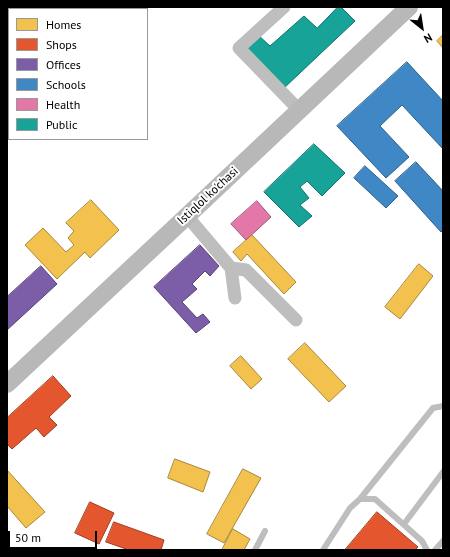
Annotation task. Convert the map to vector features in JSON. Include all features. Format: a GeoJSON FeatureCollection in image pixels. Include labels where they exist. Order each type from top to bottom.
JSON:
{"type":"FeatureCollection","features":[{"type":"Feature","properties":{"kind":"main road","name":"Istiqlol ko'chasi"},"geometry":{"type":"LineString","coordinates":[[7,384],[409,7]]}},
{"type":"Feature","properties":{"kind":"street"},"geometry":{"type":"LineString","coordinates":[[284,7],[269,12],[239,48],[299,110]]}},
{"type":"Feature","properties":{"kind":"street"},"geometry":{"type":"LineString","coordinates":[[187,216],[231,268],[234,298]]}},
{"type":"Feature","properties":{"kind":"street"},"geometry":{"type":"LineString","coordinates":[[231,268],[246,270],[296,320]]}},
{"type":"Feature","properties":{"kind":"lane"},"geometry":{"type":"LineString","coordinates":[[323,550],[350,508],[360,498],[433,408],[443,406]]}},
{"type":"Feature","properties":{"kind":"lane"},"geometry":{"type":"LineString","coordinates":[[404,524],[443,472]]}},
{"type":"Feature","properties":{"kind":"lane"},"geometry":{"type":"LineString","coordinates":[[360,498],[375,499],[422,541],[427,550]]}},
{"type":"Feature","properties":{"kind":"lane"},"geometry":{"type":"LineString","coordinates":[[255,550],[265,531]]}},
{"type":"Feature","properties":{"kind":"lane"},"geometry":{"type":"LineString","coordinates":[[435,550],[443,541]]}},
{"type":"Feature","properties":{"kind":"building: Homes"},"geometry":{"type":"Polygon","coordinates":[[[443,35],[443,48],[437,41],[443,35]]]}},
{"type":"Feature","properties":{"kind":"building: Homes"},"geometry":{"type":"Polygon","coordinates":[[[91,200],[119,230],[90,258],[85,252],[57,279],[25,245],[43,228],[66,252],[74,245],[68,238],[74,231],[66,223],[91,200]]]}},
{"type":"Feature","properties":{"kind":"building: Homes"},"geometry":{"type":"Polygon","coordinates":[[[252,235],[296,282],[284,294],[247,254],[241,261],[233,252],[252,235]]]}},
{"type":"Feature","properties":{"kind":"building: Homes"},"geometry":{"type":"Polygon","coordinates":[[[419,264],[433,276],[400,319],[385,307],[419,264]]]}},
{"type":"Feature","properties":{"kind":"building: Homes"},"geometry":{"type":"Polygon","coordinates":[[[305,343],[346,386],[329,402],[288,359],[305,343]]]}},
{"type":"Feature","properties":{"kind":"building: Homes"},"geometry":{"type":"Polygon","coordinates":[[[241,356],[262,379],[251,389],[230,366],[241,356]]]}},
{"type":"Feature","properties":{"kind":"building: Homes"},"geometry":{"type":"Polygon","coordinates":[[[175,459],[210,472],[203,492],[168,478],[175,459]]]}},
{"type":"Feature","properties":{"kind":"building: Homes"},"geometry":{"type":"Polygon","coordinates":[[[243,469],[261,478],[224,543],[207,534],[243,469]]]}},
{"type":"Feature","properties":{"kind":"building: Homes"},"geometry":{"type":"Polygon","coordinates":[[[7,470],[45,512],[26,528],[7,506],[7,470]]]}},
{"type":"Feature","properties":{"kind":"building: Homes"},"geometry":{"type":"Polygon","coordinates":[[[233,529],[250,539],[244,550],[222,550],[233,529]]]}},
{"type":"Feature","properties":{"kind":"building: Shops"},"geometry":{"type":"Polygon","coordinates":[[[53,376],[71,396],[49,417],[57,425],[44,437],[36,428],[12,449],[7,444],[7,418],[53,376]]]}},
{"type":"Feature","properties":{"kind":"building: Shops"},"geometry":{"type":"Polygon","coordinates":[[[90,502],[114,513],[99,544],[75,533],[90,502]]]}},
{"type":"Feature","properties":{"kind":"building: Shops"},"geometry":{"type":"Polygon","coordinates":[[[377,512],[418,547],[415,550],[345,550],[377,512]]]}},
{"type":"Feature","properties":{"kind":"building: Shops"},"geometry":{"type":"Polygon","coordinates":[[[114,522],[164,540],[161,550],[129,550],[106,542],[114,522]]]}},
{"type":"Feature","properties":{"kind":"building: Offices"},"geometry":{"type":"Polygon","coordinates":[[[200,245],[219,266],[210,276],[205,271],[192,284],[197,289],[182,302],[197,318],[203,314],[210,322],[196,333],[154,287],[200,245]]]}},
{"type":"Feature","properties":{"kind":"building: Offices"},"geometry":{"type":"Polygon","coordinates":[[[41,266],[57,284],[7,330],[7,297],[41,266]]]}},
{"type":"Feature","properties":{"kind":"building: Schools"},"geometry":{"type":"Polygon","coordinates":[[[407,62],[443,101],[443,149],[402,105],[380,126],[409,157],[386,178],[337,126],[407,62]]]}},
{"type":"Feature","properties":{"kind":"building: Schools"},"geometry":{"type":"Polygon","coordinates":[[[416,162],[443,191],[443,230],[441,232],[395,181],[416,162]]]}},
{"type":"Feature","properties":{"kind":"building: Schools"},"geometry":{"type":"Polygon","coordinates":[[[365,166],[398,196],[386,208],[354,178],[365,166]]]}},
{"type":"Feature","properties":{"kind":"building: Health"},"geometry":{"type":"Polygon","coordinates":[[[257,201],[271,217],[246,240],[231,224],[257,201]]]}},
{"type":"Feature","properties":{"kind":"building: Public"},"geometry":{"type":"Polygon","coordinates":[[[338,7],[341,7],[355,21],[283,89],[243,48],[257,34],[270,46],[304,16],[317,28],[338,7]]]}},
{"type":"Feature","properties":{"kind":"building: Public"},"geometry":{"type":"Polygon","coordinates":[[[314,144],[345,173],[322,196],[307,181],[300,187],[309,198],[300,205],[312,216],[299,227],[264,192],[314,144]]]}}]}
